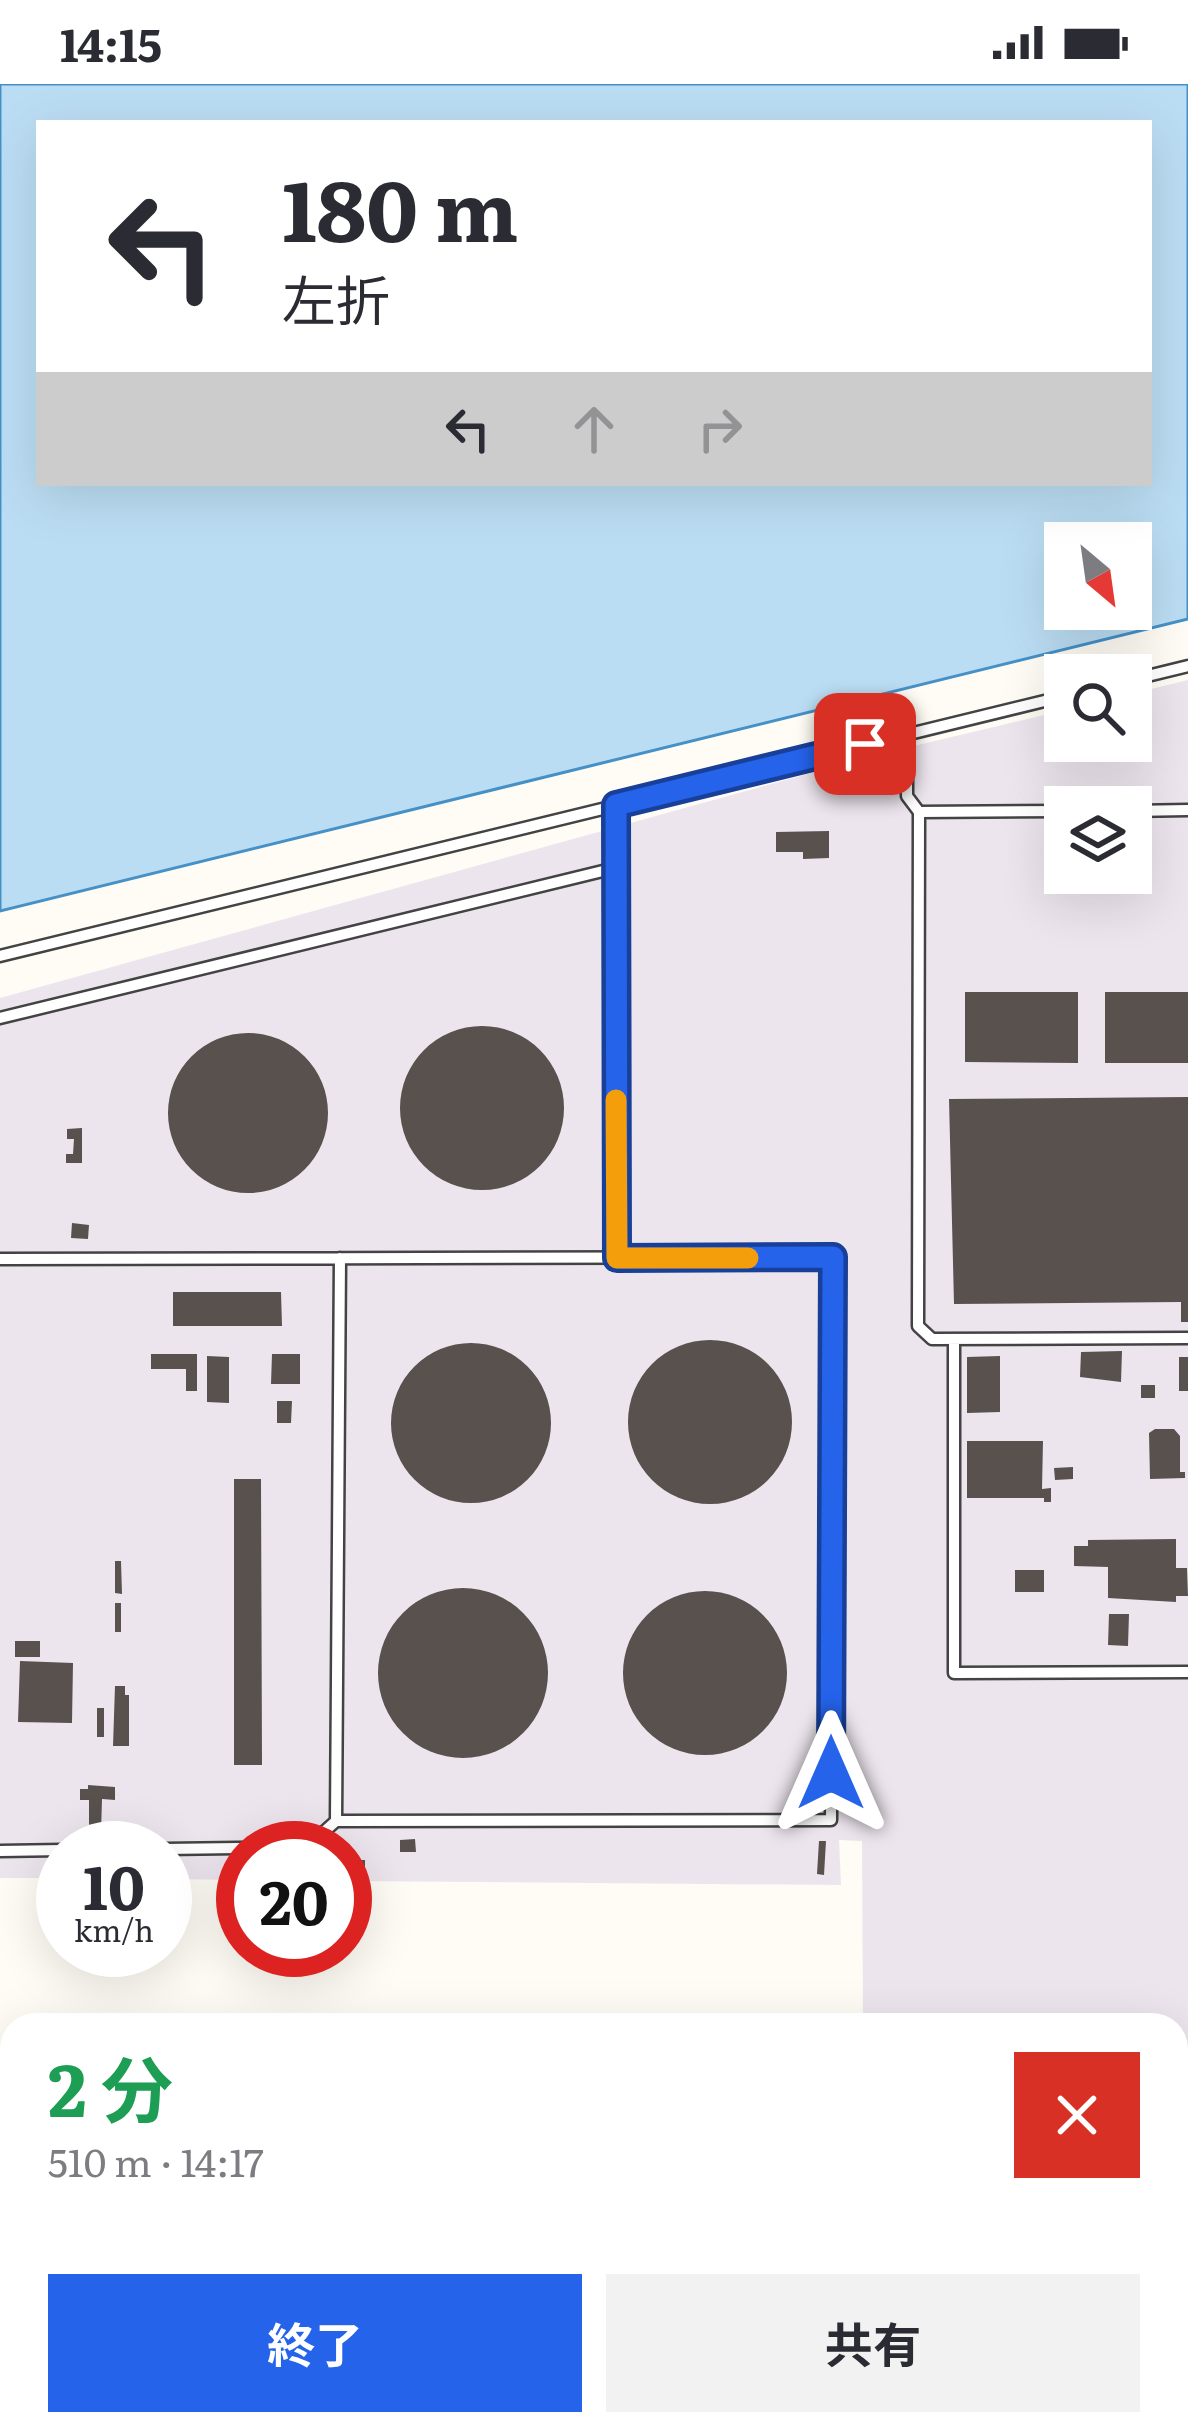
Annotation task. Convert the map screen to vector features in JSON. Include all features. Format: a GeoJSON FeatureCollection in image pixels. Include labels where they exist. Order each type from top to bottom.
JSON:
{"type":"FeatureCollection","features":[{"type":"Feature","properties":{"kind":"lane"},"geometry":{"type":"LineString","coordinates":[[1152,675],[1188,666]]}},
{"type":"Feature","properties":{"kind":"lane"},"geometry":{"type":"LineString","coordinates":[[0,956],[1044,701]]}},
{"type":"Feature","properties":{"kind":"lane"},"geometry":{"type":"LineString","coordinates":[[907,734],[907,796],[919,812],[918,1326],[932,1339],[954,1340],[1188,1338]]}},
{"type":"Feature","properties":{"kind":"lane"},"geometry":{"type":"LineString","coordinates":[[616,805],[617,1258]]}},
{"type":"Feature","properties":{"kind":"lane"},"geometry":{"type":"LineString","coordinates":[[1152,811],[1188,810]]}},
{"type":"Feature","properties":{"kind":"lane"},"geometry":{"type":"LineString","coordinates":[[919,812],[1044,811]]}},
{"type":"Feature","properties":{"kind":"lane"},"geometry":{"type":"LineString","coordinates":[[0,1018],[615,868]]}},
{"type":"Feature","properties":{"kind":"lane"},"geometry":{"type":"LineString","coordinates":[[0,1259],[340,1258],[617,1258],[833,1257],[831,1820],[336,1821],[340,1258]]}},
{"type":"Feature","properties":{"kind":"lane"},"geometry":{"type":"LineString","coordinates":[[954,1340],[954,1673],[1188,1672]]}},
{"type":"Feature","properties":{"kind":"lane"},"geometry":{"type":"LineString","coordinates":[[0,1851],[36,1850]]}},
{"type":"Feature","properties":{"kind":"shaded area"},"geometry":{"type":"Polygon","coordinates":[[[1188,680],[1188,2013],[863,2013],[862,1841],[839,1840],[841,1885],[372,1881],[372,1821],[216,1821],[216,1880],[192,1879],[192,1821],[36,1821],[36,1878],[0,1878],[0,998],[876,755],[1044,715],[1044,762],[1152,762],[1152,689],[1188,680]]]}},
{"type":"Feature","properties":{"kind":"water"},"geometry":{"type":"Polygon","coordinates":[[[0,84],[1188,84],[1188,619],[1152,628],[1152,522],[1044,522],[1044,630],[1143,630],[0,911],[0,84]]]}},
{"type":"Feature","properties":{"kind":"building"},"geometry":{"type":"Polygon","coordinates":[[[864,767],[869,783],[850,788],[847,778],[864,767]]]}},
{"type":"Feature","properties":{"kind":"building"},"geometry":{"type":"Polygon","coordinates":[[[829,831],[829,858],[803,859],[803,852],[776,852],[776,832],[829,831]]]}},
{"type":"Feature","properties":{"kind":"building"},"geometry":{"type":"Polygon","coordinates":[[[965,992],[1078,992],[1078,1063],[965,1062],[965,992]]]}},
{"type":"Feature","properties":{"kind":"building"},"geometry":{"type":"Polygon","coordinates":[[[1105,992],[1188,992],[1188,1063],[1105,1063],[1105,992]]]}},
{"type":"Feature","properties":{"kind":"building"},"geometry":{"type":"Polygon","coordinates":[[[482,1026],[514,1032],[540,1050],[558,1076],[564,1108],[558,1140],[540,1166],[514,1184],[482,1190],[450,1184],[424,1166],[406,1140],[400,1108],[406,1076],[424,1050],[450,1032],[482,1026]]]}},
{"type":"Feature","properties":{"kind":"building"},"geometry":{"type":"Polygon","coordinates":[[[248,1033],[278,1040],[304,1057],[321,1083],[328,1113],[321,1143],[304,1169],[278,1186],[248,1193],[218,1186],[192,1169],[175,1143],[168,1113],[175,1083],[192,1057],[218,1040],[248,1033]]]}},
{"type":"Feature","properties":{"kind":"building"},"geometry":{"type":"Polygon","coordinates":[[[1188,1097],[1188,1322],[1181,1322],[1181,1302],[954,1304],[949,1099],[1188,1097]]]}},
{"type":"Feature","properties":{"kind":"building"},"geometry":{"type":"Polygon","coordinates":[[[82,1128],[82,1163],[66,1163],[66,1154],[73,1154],[74,1139],[67,1139],[67,1129],[82,1128]]]}},
{"type":"Feature","properties":{"kind":"building"},"geometry":{"type":"Polygon","coordinates":[[[72,1223],[89,1225],[88,1239],[71,1238],[72,1223]]]}},
{"type":"Feature","properties":{"kind":"building"},"geometry":{"type":"Polygon","coordinates":[[[173,1292],[281,1292],[282,1326],[173,1326],[173,1292]]]}},
{"type":"Feature","properties":{"kind":"building"},"geometry":{"type":"Polygon","coordinates":[[[710,1340],[741,1347],[768,1364],[785,1391],[792,1422],[785,1453],[768,1480],[741,1497],[710,1504],[679,1497],[652,1480],[635,1453],[628,1422],[635,1391],[652,1364],[679,1347],[710,1340]]]}},
{"type":"Feature","properties":{"kind":"building"},"geometry":{"type":"Polygon","coordinates":[[[471,1343],[501,1349],[527,1367],[545,1393],[551,1423],[545,1453],[527,1479],[501,1497],[471,1503],[441,1497],[415,1479],[397,1453],[391,1423],[397,1393],[415,1367],[441,1349],[471,1343]]]}},
{"type":"Feature","properties":{"kind":"building"},"geometry":{"type":"Polygon","coordinates":[[[1122,1351],[1121,1382],[1080,1377],[1081,1352],[1122,1351]]]}},
{"type":"Feature","properties":{"kind":"building"},"geometry":{"type":"Polygon","coordinates":[[[151,1354],[197,1354],[197,1391],[186,1391],[186,1369],[151,1369],[151,1354]]]}},
{"type":"Feature","properties":{"kind":"building"},"geometry":{"type":"Polygon","coordinates":[[[272,1354],[300,1354],[300,1384],[271,1384],[272,1354]]]}},
{"type":"Feature","properties":{"kind":"building"},"geometry":{"type":"Polygon","coordinates":[[[207,1356],[229,1357],[229,1403],[207,1402],[207,1356]]]}},
{"type":"Feature","properties":{"kind":"building"},"geometry":{"type":"Polygon","coordinates":[[[1000,1356],[1000,1412],[967,1413],[967,1357],[1000,1356]]]}},
{"type":"Feature","properties":{"kind":"building"},"geometry":{"type":"Polygon","coordinates":[[[1179,1357],[1188,1357],[1188,1391],[1179,1391],[1179,1357]]]}},
{"type":"Feature","properties":{"kind":"building"},"geometry":{"type":"Polygon","coordinates":[[[1141,1385],[1155,1385],[1155,1398],[1141,1398],[1141,1385]]]}},
{"type":"Feature","properties":{"kind":"building"},"geometry":{"type":"Polygon","coordinates":[[[277,1401],[292,1401],[291,1423],[277,1423],[277,1401]]]}},
{"type":"Feature","properties":{"kind":"building"},"geometry":{"type":"Polygon","coordinates":[[[1174,1429],[1180,1436],[1180,1472],[1185,1472],[1185,1478],[1150,1479],[1149,1433],[1174,1429]]]}},
{"type":"Feature","properties":{"kind":"building"},"geometry":{"type":"Polygon","coordinates":[[[967,1441],[1043,1441],[1042,1489],[1051,1488],[1051,1502],[1044,1498],[967,1498],[967,1441]]]}},
{"type":"Feature","properties":{"kind":"building"},"geometry":{"type":"Polygon","coordinates":[[[1073,1467],[1073,1479],[1055,1480],[1054,1468],[1073,1467]]]}},
{"type":"Feature","properties":{"kind":"building"},"geometry":{"type":"Polygon","coordinates":[[[234,1479],[261,1479],[262,1765],[234,1765],[234,1479]]]}},
{"type":"Feature","properties":{"kind":"building"},"geometry":{"type":"Polygon","coordinates":[[[1176,1539],[1176,1568],[1187,1568],[1188,1596],[1176,1596],[1176,1602],[1108,1598],[1108,1567],[1074,1566],[1074,1546],[1088,1546],[1088,1540],[1176,1539]]]}},
{"type":"Feature","properties":{"kind":"building"},"geometry":{"type":"Polygon","coordinates":[[[115,1561],[121,1561],[122,1594],[115,1593],[115,1561]]]}},
{"type":"Feature","properties":{"kind":"building"},"geometry":{"type":"Polygon","coordinates":[[[1015,1570],[1044,1570],[1044,1592],[1015,1592],[1015,1570]]]}},
{"type":"Feature","properties":{"kind":"building"},"geometry":{"type":"Polygon","coordinates":[[[463,1588],[496,1594],[523,1613],[542,1640],[548,1673],[542,1706],[523,1733],[496,1752],[463,1758],[430,1752],[403,1733],[384,1706],[378,1673],[384,1640],[403,1613],[430,1594],[463,1588]]]}},
{"type":"Feature","properties":{"kind":"building"},"geometry":{"type":"Polygon","coordinates":[[[705,1591],[736,1597],[763,1615],[781,1642],[787,1673],[781,1704],[763,1731],[736,1749],[705,1755],[674,1749],[647,1731],[629,1704],[623,1673],[629,1642],[647,1615],[674,1597],[705,1591]]]}},
{"type":"Feature","properties":{"kind":"building"},"geometry":{"type":"Polygon","coordinates":[[[115,1603],[121,1603],[121,1632],[115,1632],[115,1603]]]}},
{"type":"Feature","properties":{"kind":"building"},"geometry":{"type":"Polygon","coordinates":[[[1109,1614],[1129,1614],[1128,1646],[1108,1645],[1109,1614]]]}},
{"type":"Feature","properties":{"kind":"building"},"geometry":{"type":"Polygon","coordinates":[[[15,1641],[40,1641],[40,1657],[15,1657],[15,1641]]]}},
{"type":"Feature","properties":{"kind":"building"},"geometry":{"type":"Polygon","coordinates":[[[20,1661],[73,1663],[72,1723],[18,1722],[20,1661]]]}},
{"type":"Feature","properties":{"kind":"building"},"geometry":{"type":"Polygon","coordinates":[[[115,1686],[125,1686],[125,1695],[129,1695],[129,1746],[113,1746],[115,1686]]]}},
{"type":"Feature","properties":{"kind":"building"},"geometry":{"type":"Polygon","coordinates":[[[97,1708],[104,1708],[104,1737],[97,1737],[97,1708]]]}},
{"type":"Feature","properties":{"kind":"building"},"geometry":{"type":"Polygon","coordinates":[[[88,1785],[115,1787],[115,1800],[102,1799],[101,1821],[89,1821],[89,1800],[80,1800],[80,1789],[88,1785]]]}},
{"type":"Feature","properties":{"kind":"building"},"geometry":{"type":"Polygon","coordinates":[[[415,1839],[416,1852],[400,1852],[400,1840],[415,1839]]]}},
{"type":"Feature","properties":{"kind":"building"},"geometry":{"type":"Polygon","coordinates":[[[819,1841],[826,1841],[824,1875],[817,1874],[819,1841]]]}},
{"type":"Feature","properties":{"kind":"slow traffic"},"geometry":{"type":"LineString","coordinates":[[616,1100],[617,1258],[748,1258]]}},
{"type":"Feature","properties":{"kind":"route"},"geometry":{"type":"LineString","coordinates":[[831,1773],[833,1257],[617,1258],[616,805],[865,744]]}}]}
